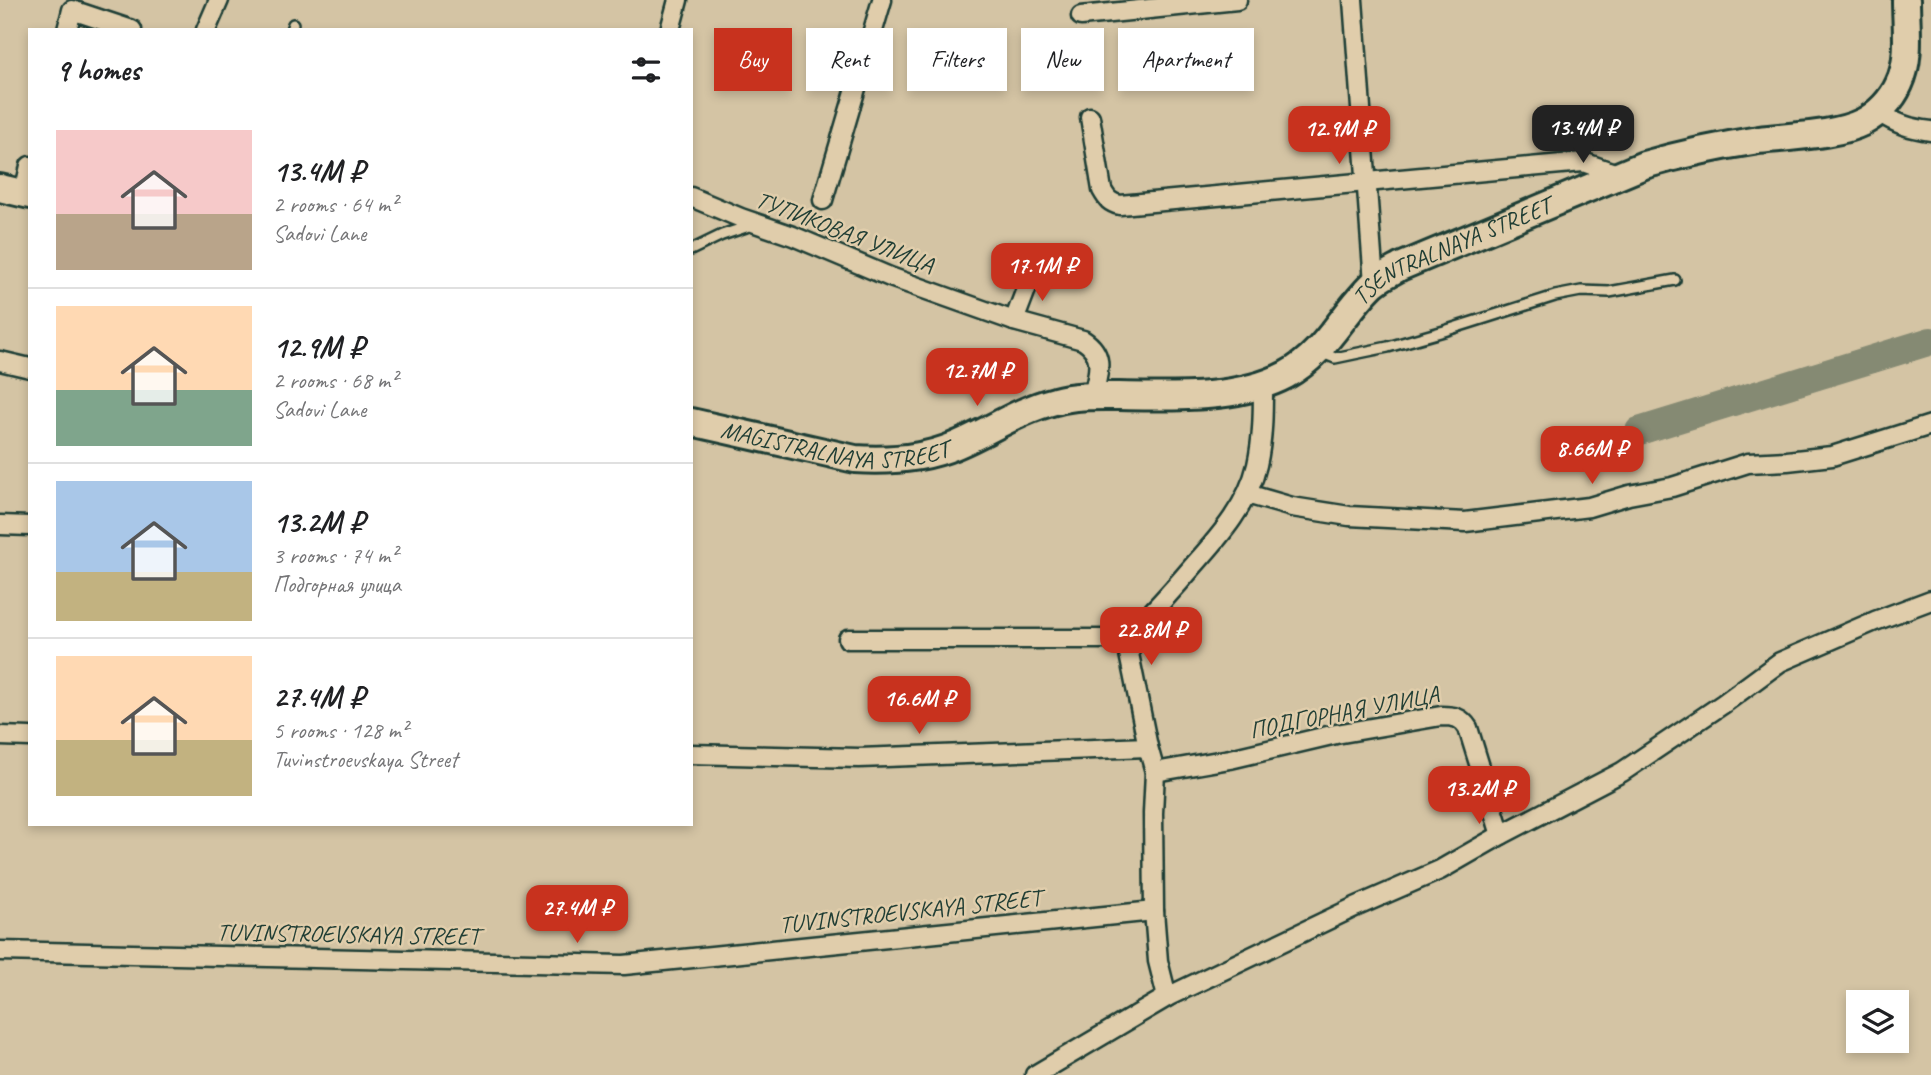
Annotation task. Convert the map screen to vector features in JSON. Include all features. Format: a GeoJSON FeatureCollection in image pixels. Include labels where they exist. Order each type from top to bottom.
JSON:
{"type":"FeatureCollection","features":[{"type":"Feature","properties":{"kind":"street"},"geometry":{"type":"LineString","coordinates":[[206,28],[219,0]]}},
{"type":"Feature","properties":{"kind":"street"},"geometry":{"type":"LineString","coordinates":[[671,28],[678,0]]}},
{"type":"Feature","properties":{"kind":"street"},"geometry":{"type":"LineString","coordinates":[[823,200],[882,0]]}},
{"type":"Feature","properties":{"kind":"street"},"geometry":{"type":"LineString","coordinates":[[1081,16],[1237,0]]}},
{"type":"Feature","properties":{"kind":"street"},"geometry":{"type":"LineString","coordinates":[[1353,0],[1374,283]]}},
{"type":"Feature","properties":{"kind":"street","name":"TSENTRALNAYA STREET"},"geometry":{"type":"LineString","coordinates":[[1263,384],[1300,367],[1318,351],[1374,283],[1400,267],[1620,175],[1684,153],[1844,130],[1865,121],[1889,100],[1904,71],[1907,53],[1906,0]]}},
{"type":"Feature","properties":{"kind":"street"},"geometry":{"type":"LineString","coordinates":[[67,28],[72,10],[126,28]]}},
{"type":"Feature","properties":{"kind":"street"},"geometry":{"type":"LineString","coordinates":[[1878,112],[1898,124],[1931,131]]}},
{"type":"Feature","properties":{"kind":"street"},"geometry":{"type":"LineString","coordinates":[[1090,117],[1102,190],[1113,204],[1120,205],[1583,162],[1620,175]]}},
{"type":"Feature","properties":{"kind":"street"},"geometry":{"type":"LineString","coordinates":[[18,192],[28,170]]}},
{"type":"Feature","properties":{"kind":"street","name":"ТУПИКОВАЯ УЛИЦА"},"geometry":{"type":"LineString","coordinates":[[693,198],[890,277],[1014,321],[1083,340],[1093,346],[1098,356],[1099,369],[1093,396]]}},
{"type":"Feature","properties":{"kind":"street"},"geometry":{"type":"LineString","coordinates":[[1014,321],[1033,271]]}},
{"type":"Feature","properties":{"kind":"street"},"geometry":{"type":"LineString","coordinates":[[0,361],[28,368]]}},
{"type":"Feature","properties":{"kind":"street"},"geometry":{"type":"LineString","coordinates":[[848,639],[1126,639],[1225,530],[1247,494],[1256,467],[1263,429],[1263,384]]}},
{"type":"Feature","properties":{"kind":"street","name":"MAGISTRALNAYA STREET"},"geometry":{"type":"LineString","coordinates":[[693,422],[855,459],[879,461],[917,456],[953,447],[1013,416],[1056,400],[1093,396],[1225,393],[1263,384]]}},
{"type":"Feature","properties":{"kind":"street"},"geometry":{"type":"LineString","coordinates":[[1247,494],[1292,507],[1349,516],[1465,522],[1589,507],[1629,495],[1672,487],[1748,463],[1832,456],[1931,425]]}},
{"type":"Feature","properties":{"kind":"street"},"geometry":{"type":"LineString","coordinates":[[0,525],[28,526]]}},
{"type":"Feature","properties":{"kind":"street"},"geometry":{"type":"LineString","coordinates":[[1035,1075],[1167,996],[1440,870],[1622,772],[1780,662],[1931,600]]}},
{"type":"Feature","properties":{"kind":"street"},"geometry":{"type":"LineString","coordinates":[[1126,639],[1147,747],[1155,772],[1154,911],[1158,961],[1167,996]]}},
{"type":"Feature","properties":{"kind":"street","name":"ПОДГОРНАЯ УЛИЦА"},"geometry":{"type":"LineString","coordinates":[[1155,772],[1230,759],[1336,734],[1454,716],[1468,728],[1501,835]]}},
{"type":"Feature","properties":{"kind":"street"},"geometry":{"type":"LineString","coordinates":[[0,736],[28,737]]}},
{"type":"Feature","properties":{"kind":"street"},"geometry":{"type":"LineString","coordinates":[[693,754],[859,758],[1147,747]]}},
{"type":"Feature","properties":{"kind":"street","name":"TUVINSTROEVSKAYA STREET"},"geometry":{"type":"LineString","coordinates":[[0,951],[624,965],[1154,911]]}},
{"type":"Feature","properties":{"kind":"lane"},"geometry":{"type":"LineString","coordinates":[[693,249],[746,226],[751,221]]}},
{"type":"Feature","properties":{"kind":"lane"},"geometry":{"type":"LineString","coordinates":[[1318,351],[1335,358],[1388,347],[1581,290],[1609,292],[1675,280]]}},
{"type":"Feature","properties":{"kind":"path"},"geometry":{"type":"LineString","coordinates":[[793,236],[816,205],[823,200]]}},
{"type":"Feature","properties":{"kind":"waterway"},"geometry":{"type":"LineString","coordinates":[[1639,431],[1931,341]]}}]}
